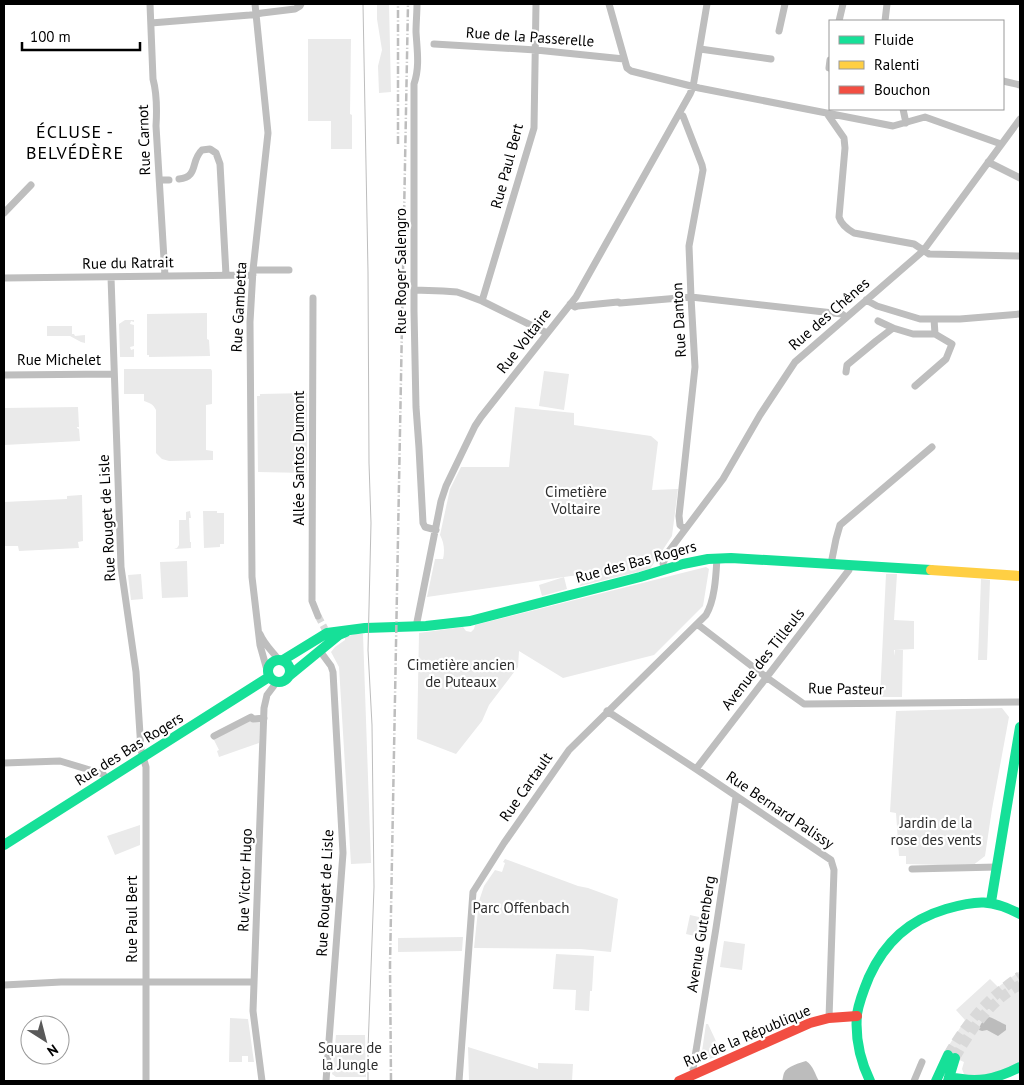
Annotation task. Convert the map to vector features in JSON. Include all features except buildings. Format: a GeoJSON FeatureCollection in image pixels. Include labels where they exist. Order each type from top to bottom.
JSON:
{"type":"FeatureCollection","features":[{"type":"Feature","properties":{"kind":"street","name":"Rue Carnot"},"geometry":{"type":"LineString","coordinates":[[150,4],[165,276]]}},
{"type":"Feature","properties":{"kind":"street","name":"Rue Gambetta"},"geometry":{"type":"LineString","coordinates":[[255,4],[268,133],[253,273],[250,322],[252,577],[260,645],[271,677]]}},
{"type":"Feature","properties":{"kind":"street","name":"Rue Roger Salengro"},"geometry":{"type":"LineString","coordinates":[[417,4],[417,73],[414,84],[416,407],[423,524],[425,527],[436,530]]}},
{"type":"Feature","properties":{"kind":"street","name":"Rue Paul Bert"},"geometry":{"type":"LineString","coordinates":[[482,301],[534,128],[536,4]]}},
{"type":"Feature","properties":{"kind":"street"},"geometry":{"type":"LineString","coordinates":[[608,4],[627,68],[631,71],[693,86],[893,126],[925,117],[1001,144]]}},
{"type":"Feature","properties":{"kind":"street","name":"Rue Voltaire"},"geometry":{"type":"LineString","coordinates":[[416,627],[441,501],[446,486],[475,426],[580,289],[679,114],[693,86],[707,4]]}},
{"type":"Feature","properties":{"kind":"street"},"geometry":{"type":"LineString","coordinates":[[779,31],[785,4]]}},
{"type":"Feature","properties":{"kind":"street"},"geometry":{"type":"LineString","coordinates":[[839,20],[843,4]]}},
{"type":"Feature","properties":{"kind":"street"},"geometry":{"type":"LineString","coordinates":[[885,20],[887,4]]}},
{"type":"Feature","properties":{"kind":"street"},"geometry":{"type":"LineString","coordinates":[[151,23],[296,10],[301,5]]}},
{"type":"Feature","properties":{"kind":"street","name":"Rue de la Passerelle"},"geometry":{"type":"LineString","coordinates":[[434,44],[536,50],[624,59]]}},
{"type":"Feature","properties":{"kind":"street"},"geometry":{"type":"LineString","coordinates":[[700,49],[771,59]]}},
{"type":"Feature","properties":{"kind":"street"},"geometry":{"type":"LineString","coordinates":[[1004,81],[1020,85]]}},
{"type":"Feature","properties":{"kind":"street"},"geometry":{"type":"LineString","coordinates":[[903,110],[906,123]]}},
{"type":"Feature","properties":{"kind":"street"},"geometry":{"type":"LineString","coordinates":[[832,113],[844,138],[845,148],[839,217],[844,226],[854,233],[914,244],[929,254],[1020,256]]}},
{"type":"Feature","properties":{"kind":"street","name":"Rue Danton"},"geometry":{"type":"LineString","coordinates":[[679,114],[683,116],[703,170],[689,246],[695,368],[680,516],[680,525],[685,529]]}},
{"type":"Feature","properties":{"kind":"street","name":"Rue des Chênes"},"geometry":{"type":"LineString","coordinates":[[664,570],[664,559],[723,479],[760,415],[795,362],[923,251],[1020,120]]}},
{"type":"Feature","properties":{"kind":"street"},"geometry":{"type":"LineString","coordinates":[[179,179],[186,178],[191,174],[197,156],[202,150],[210,149],[216,153],[220,164],[226,276]]}},
{"type":"Feature","properties":{"kind":"street"},"geometry":{"type":"LineString","coordinates":[[988,162],[1020,178]]}},
{"type":"Feature","properties":{"kind":"street"},"geometry":{"type":"LineString","coordinates":[[160,180],[169,180]]}},
{"type":"Feature","properties":{"kind":"street"},"geometry":{"type":"LineString","coordinates":[[4,213],[31,185]]}},
{"type":"Feature","properties":{"kind":"street","name":"Rue du Ratrait"},"geometry":{"type":"LineString","coordinates":[[4,278],[226,276],[289,270]]}},
{"type":"Feature","properties":{"kind":"street","name":"Rue Rouget de Lisle"},"geometry":{"type":"LineString","coordinates":[[112,277],[121,567],[136,672],[143,758]]}},
{"type":"Feature","properties":{"kind":"street"},"geometry":{"type":"LineString","coordinates":[[414,290],[457,292],[482,301],[547,333]]}},
{"type":"Feature","properties":{"kind":"street"},"geometry":{"type":"LineString","coordinates":[[570,304],[575,307],[691,297],[842,314],[846,317]]}},
{"type":"Feature","properties":{"kind":"street","name":"Allée Santos Dumont"},"geometry":{"type":"LineString","coordinates":[[313,298],[312,601],[318,616]]}},
{"type":"Feature","properties":{"kind":"street"},"geometry":{"type":"LineString","coordinates":[[866,300],[877,306],[920,319],[960,319],[1020,314]]}},
{"type":"Feature","properties":{"kind":"street"},"geometry":{"type":"LineString","coordinates":[[934,319],[935,334]]}},
{"type":"Feature","properties":{"kind":"street"},"geometry":{"type":"LineString","coordinates":[[878,321],[914,334],[935,334],[952,344],[946,359],[915,386]]}},
{"type":"Feature","properties":{"kind":"street"},"geometry":{"type":"LineString","coordinates":[[846,372],[847,365],[893,328]]}},
{"type":"Feature","properties":{"kind":"street","name":"Rue Michelet"},"geometry":{"type":"LineString","coordinates":[[4,375],[114,374]]}},
{"type":"Feature","properties":{"kind":"street"},"geometry":{"type":"LineString","coordinates":[[831,564],[840,525],[932,447]]}},
{"type":"Feature","properties":{"kind":"street","name":"Rue des Bas Rogers"},"geometry":{"type":"LineString","coordinates":[[281,660],[326,631],[398,626],[416,627],[470,621],[700,560],[716,558],[1020,576]]}},
{"type":"Feature","properties":{"kind":"street","name":"Rue Cartault"},"geometry":{"type":"LineString","coordinates":[[459,1081],[473,892],[504,843],[569,750],[706,615],[712,602],[716,558]]}},
{"type":"Feature","properties":{"kind":"street","name":"Avenue des Tilleuls"},"geometry":{"type":"LineString","coordinates":[[696,769],[849,570],[850,565]]}},
{"type":"Feature","properties":{"kind":"street","name":"Rue Gambetta"},"geometry":{"type":"LineString","coordinates":[[255,612],[261,637],[265,644],[281,660]]}},
{"type":"Feature","properties":{"kind":"street","name":"Rue Pasteur"},"geometry":{"type":"LineString","coordinates":[[697,624],[766,678],[804,704],[1020,702]]}},
{"type":"Feature","properties":{"kind":"street","name":"Rue des Bas Rogers"},"geometry":{"type":"LineString","coordinates":[[290,676],[339,635],[354,629]]}},
{"type":"Feature","properties":{"kind":"street","name":"Rue Rouget de Lisle"},"geometry":{"type":"LineString","coordinates":[[320,650],[333,672],[343,853],[326,1081]]}},
{"type":"Feature","properties":{"kind":"street"},"geometry":{"type":"LineString","coordinates":[[275,660],[281,660],[289,665],[290,676],[286,681],[271,677],[270,664],[275,660]]}},
{"type":"Feature","properties":{"kind":"street","name":"Rue des Bas Rogers"},"geometry":{"type":"LineString","coordinates":[[4,845],[271,677]]}},
{"type":"Feature","properties":{"kind":"street","name":"Rue Victor Hugo"},"geometry":{"type":"LineString","coordinates":[[262,1081],[253,1011],[264,708],[271,677]]}},
{"type":"Feature","properties":{"kind":"street","name":"Rue Bernard Palissy"},"geometry":{"type":"LineString","coordinates":[[606,712],[696,769],[831,860],[834,870],[828,1018]]}},
{"type":"Feature","properties":{"kind":"street"},"geometry":{"type":"LineString","coordinates":[[214,736],[251,717],[253,719],[264,718]]}},
{"type":"Feature","properties":{"kind":"street"},"geometry":{"type":"LineString","coordinates":[[992,902],[1020,728]]}},
{"type":"Feature","properties":{"kind":"street","name":"Rue Paul Bert"},"geometry":{"type":"LineString","coordinates":[[143,758],[146,767],[146,1081]]}},
{"type":"Feature","properties":{"kind":"street"},"geometry":{"type":"LineString","coordinates":[[4,763],[60,761],[103,774],[107,780]]}},
{"type":"Feature","properties":{"kind":"street","name":"Avenue Gutenberg"},"geometry":{"type":"LineString","coordinates":[[695,1074],[693,1069],[736,797]]}},
{"type":"Feature","properties":{"kind":"street"},"geometry":{"type":"LineString","coordinates":[[912,869],[997,868]]}},
{"type":"Feature","properties":{"kind":"street"},"geometry":{"type":"LineString","coordinates":[[870,1081],[860,1056],[857,1016],[866,983],[884,950],[910,925],[930,914],[953,906],[992,902],[1020,914]]}},
{"type":"Feature","properties":{"kind":"street"},"geometry":{"type":"LineString","coordinates":[[4,985],[61,982],[254,982]]}},
{"type":"Feature","properties":{"kind":"street","name":"Rue de la République"},"geometry":{"type":"LineString","coordinates":[[679,1081],[808,1024],[828,1018],[857,1016]]}},
{"type":"Feature","properties":{"kind":"street"},"geometry":{"type":"LineString","coordinates":[[936,1081],[952,1056],[948,1079],[986,1080],[1010,1073],[1020,1067]]}},
{"type":"Feature","properties":{"kind":"street"},"geometry":{"type":"LineString","coordinates":[[914,1081],[922,1062]]}},
{"type":"Feature","properties":{"kind":"green space"},"geometry":{"type":"Polygon","coordinates":[[[377,4],[389,4],[391,92],[379,93],[378,66],[382,50],[377,19],[377,4]]]}},
{"type":"Feature","properties":{"kind":"green space"},"geometry":{"type":"Polygon","coordinates":[[[308,39],[351,39],[350,114],[352,115],[352,149],[331,149],[331,121],[308,121],[308,39]]]}},
{"type":"Feature","properties":{"kind":"green space"},"geometry":{"type":"Polygon","coordinates":[[[207,313],[207,339],[209,340],[210,356],[149,357],[147,355],[147,314],[207,313]]]}},
{"type":"Feature","properties":{"kind":"green space"},"geometry":{"type":"Polygon","coordinates":[[[125,320],[134,320],[130,324],[134,325],[134,346],[130,347],[131,350],[134,349],[134,357],[120,357],[119,324],[125,320]]]}},
{"type":"Feature","properties":{"kind":"green space"},"geometry":{"type":"Polygon","coordinates":[[[47,326],[72,326],[72,334],[75,336],[85,335],[85,343],[70,336],[47,336],[47,326]]]}},
{"type":"Feature","properties":{"kind":"green space"},"geometry":{"type":"Polygon","coordinates":[[[124,369],[211,369],[212,404],[206,405],[206,450],[213,451],[213,460],[169,461],[162,459],[156,453],[156,410],[154,406],[144,401],[144,394],[124,394],[124,369]]]}},
{"type":"Feature","properties":{"kind":"green space"},"geometry":{"type":"Polygon","coordinates":[[[544,371],[569,374],[564,410],[539,406],[544,371]]]}},
{"type":"Feature","properties":{"kind":"green space"},"geometry":{"type":"Polygon","coordinates":[[[307,393],[307,473],[258,472],[257,396],[260,396],[260,394],[307,393]]]}},
{"type":"Feature","properties":{"kind":"green space"},"geometry":{"type":"Polygon","coordinates":[[[78,407],[79,427],[77,428],[79,429],[80,441],[4,445],[4,408],[78,407]]]}},
{"type":"Feature","properties":{"kind":"green space","name":"Cimetière Voltaire"},"geometry":{"type":"Polygon","coordinates":[[[515,407],[574,413],[574,425],[651,436],[658,442],[652,490],[678,489],[672,536],[650,569],[580,586],[578,575],[427,597],[435,559],[443,559],[444,547],[440,535],[450,489],[461,467],[509,467],[515,407]]]}},
{"type":"Feature","properties":{"kind":"green space"},"geometry":{"type":"Polygon","coordinates":[[[82,495],[83,541],[78,542],[79,548],[19,551],[18,546],[4,546],[4,502],[67,499],[67,496],[82,495]]]}},
{"type":"Feature","properties":{"kind":"green space"},"geometry":{"type":"Polygon","coordinates":[[[190,511],[191,548],[174,549],[179,545],[179,520],[186,520],[186,512],[190,511]]]}},
{"type":"Feature","properties":{"kind":"green space"},"geometry":{"type":"Polygon","coordinates":[[[203,511],[224,513],[224,544],[220,544],[220,547],[204,548],[203,511]]]}},
{"type":"Feature","properties":{"kind":"green space"},"geometry":{"type":"Polygon","coordinates":[[[187,561],[188,597],[162,598],[160,562],[187,561]]]}},
{"type":"Feature","properties":{"kind":"green space","name":"Cimetière ancien de Puteaux"},"geometry":{"type":"Polygon","coordinates":[[[706,567],[709,569],[703,606],[654,655],[563,678],[519,651],[518,667],[489,705],[482,721],[456,754],[417,739],[419,633],[463,627],[466,631],[471,632],[475,625],[706,567]]]}},
{"type":"Feature","properties":{"kind":"green space"},"geometry":{"type":"Polygon","coordinates":[[[141,574],[143,599],[131,600],[128,575],[141,574]]]}},
{"type":"Feature","properties":{"kind":"green space"},"geometry":{"type":"Polygon","coordinates":[[[886,574],[897,574],[894,620],[914,621],[914,649],[894,650],[894,656],[895,650],[903,650],[902,697],[880,697],[886,574]]]}},
{"type":"Feature","properties":{"kind":"green space"},"geometry":{"type":"Polygon","coordinates":[[[564,577],[567,589],[542,596],[539,585],[564,577]]]}},
{"type":"Feature","properties":{"kind":"green space"},"geometry":{"type":"Polygon","coordinates":[[[981,579],[990,580],[987,660],[978,660],[981,579]]]}},
{"type":"Feature","properties":{"kind":"green space"},"geometry":{"type":"Polygon","coordinates":[[[363,634],[371,863],[351,864],[339,667],[331,652],[345,640],[345,637],[363,634]]]}},
{"type":"Feature","properties":{"kind":"green space","name":"Jardin de la rose des vents"},"geometry":{"type":"Polygon","coordinates":[[[1002,708],[1009,717],[985,856],[972,866],[906,864],[906,856],[899,856],[896,813],[890,812],[896,711],[1002,708]]]}},
{"type":"Feature","properties":{"kind":"green space"},"geometry":{"type":"Polygon","coordinates":[[[250,720],[260,720],[259,743],[219,757],[217,751],[219,750],[213,738],[250,720]]]}},
{"type":"Feature","properties":{"kind":"green space"},"geometry":{"type":"Polygon","coordinates":[[[140,825],[140,845],[115,855],[107,836],[140,825]]]}},
{"type":"Feature","properties":{"kind":"green space","name":"Parc Offenbach"},"geometry":{"type":"Polygon","coordinates":[[[505,859],[618,899],[611,952],[581,949],[474,948],[479,901],[484,886],[495,870],[502,872],[505,859]]]}},
{"type":"Feature","properties":{"kind":"green space"},"geometry":{"type":"Polygon","coordinates":[[[690,915],[708,919],[704,938],[686,934],[690,915]]]}},
{"type":"Feature","properties":{"kind":"green space"},"geometry":{"type":"Polygon","coordinates":[[[463,937],[462,951],[398,952],[398,938],[463,937]]]}},
{"type":"Feature","properties":{"kind":"green space"},"geometry":{"type":"Polygon","coordinates":[[[724,941],[745,944],[742,970],[720,967],[724,941]]]}},
{"type":"Feature","properties":{"kind":"green space"},"geometry":{"type":"Polygon","coordinates":[[[556,954],[594,956],[589,1011],[575,1010],[576,990],[553,989],[556,954]]]}},
{"type":"Feature","properties":{"kind":"green space"},"geometry":{"type":"Polygon","coordinates":[[[1020,971],[1020,1062],[995,1076],[968,1077],[962,1069],[964,1062],[944,1053],[965,1020],[956,1010],[990,979],[998,987],[1020,971]]]}},
{"type":"Feature","properties":{"kind":"green space"},"geometry":{"type":"Polygon","coordinates":[[[230,1018],[248,1019],[254,1062],[248,1062],[248,1056],[242,1056],[242,1062],[229,1062],[230,1018]]]}},
{"type":"Feature","properties":{"kind":"green space"},"geometry":{"type":"Polygon","coordinates":[[[706,1024],[708,1024],[722,1054],[705,1061],[701,1058],[706,1024]]]}},
{"type":"Feature","properties":{"kind":"green space","name":"Square de la Jungle"},"geometry":{"type":"Polygon","coordinates":[[[336,1035],[365,1035],[366,1077],[336,1077],[332,1074],[336,1035]]]}},
{"type":"Feature","properties":{"kind":"green space"},"geometry":{"type":"Polygon","coordinates":[[[468,1047],[538,1069],[538,1063],[573,1064],[572,1081],[469,1081],[468,1047]]]}},
{"type":"Feature","properties":{"kind":"shaded area"},"geometry":{"type":"Polygon","coordinates":[[[989,1017],[1006,1025],[1006,1030],[998,1036],[987,1030],[979,1030],[982,1022],[989,1017]]]}},
{"type":"Feature","properties":{"kind":"shaded area"},"geometry":{"type":"Polygon","coordinates":[[[806,1061],[813,1068],[819,1081],[782,1081],[784,1073],[788,1068],[806,1061]]]}},
{"type":"Feature","properties":{"kind":"tunnel"},"geometry":{"type":"LineString","coordinates":[[318,616],[325,629]]}},
{"type":"Feature","properties":{"kind":"tunnel"},"geometry":{"type":"LineString","coordinates":[[948,1055],[963,1031],[979,1011],[1020,976]]}},
{"type":"Feature","properties":{"kind":"tunnel"},"geometry":{"type":"LineString","coordinates":[[955,1058],[975,1027],[991,1007],[1020,985]]}},
{"type":"Feature","properties":{"kind":"tram line"},"geometry":{"type":"LineString","coordinates":[[363,4],[371,523],[368,650],[372,725],[374,887],[368,1081]]}},
{"type":"Feature","properties":{"kind":"railway"},"geometry":{"type":"LineString","coordinates":[[398,4],[398,144]]}},
{"type":"Feature","properties":{"kind":"railway"},"geometry":{"type":"LineString","coordinates":[[391,1081],[390,965],[408,4]]}},
{"type":"Feature","properties":{"kind":"traffic: fast"},"geometry":{"type":"LineString","coordinates":[[283,660],[327,633],[365,628],[426,626],[470,621],[708,559],[731,558],[931,570]]}},
{"type":"Feature","properties":{"kind":"traffic: fast"},"geometry":{"type":"LineString","coordinates":[[289,676],[339,635],[346,632]]}},
{"type":"Feature","properties":{"kind":"traffic: fast"},"geometry":{"type":"LineString","coordinates":[[275,660],[283,660],[290,667],[290,671],[290,675],[283,682],[275,682],[268,675],[268,667],[275,660]]}},
{"type":"Feature","properties":{"kind":"traffic: fast"},"geometry":{"type":"LineString","coordinates":[[4,845],[269,677]]}},
{"type":"Feature","properties":{"kind":"traffic: fast"},"geometry":{"type":"LineString","coordinates":[[991,902],[1020,727]]}},
{"type":"Feature","properties":{"kind":"traffic: fast"},"geometry":{"type":"LineString","coordinates":[[870,1081],[863,1065],[859,1048],[857,1014],[875,964],[891,943],[921,919],[957,906],[984,902],[992,903],[1020,914]]}},
{"type":"Feature","properties":{"kind":"traffic: fast"},"geometry":{"type":"LineString","coordinates":[[936,1081],[948,1055]]}},
{"type":"Feature","properties":{"kind":"traffic: fast"},"geometry":{"type":"LineString","coordinates":[[948,1081],[955,1058]]}},
{"type":"Feature","properties":{"kind":"traffic: fast"},"geometry":{"type":"LineString","coordinates":[[949,1077],[968,1080],[986,1079],[1002,1075],[1020,1067]]}},
{"type":"Feature","properties":{"kind":"traffic: slow"},"geometry":{"type":"LineString","coordinates":[[931,570],[1020,576]]}},
{"type":"Feature","properties":{"kind":"traffic: jam"},"geometry":{"type":"LineString","coordinates":[[679,1081],[810,1023],[829,1018],[857,1016]]}},
{"type":"Feature","properties":{"kind":"district","name":"ÉCLUSE - BELVÉDÈRE"},"geometry":{"type":"Point","coordinates":[75,142]}}]}
